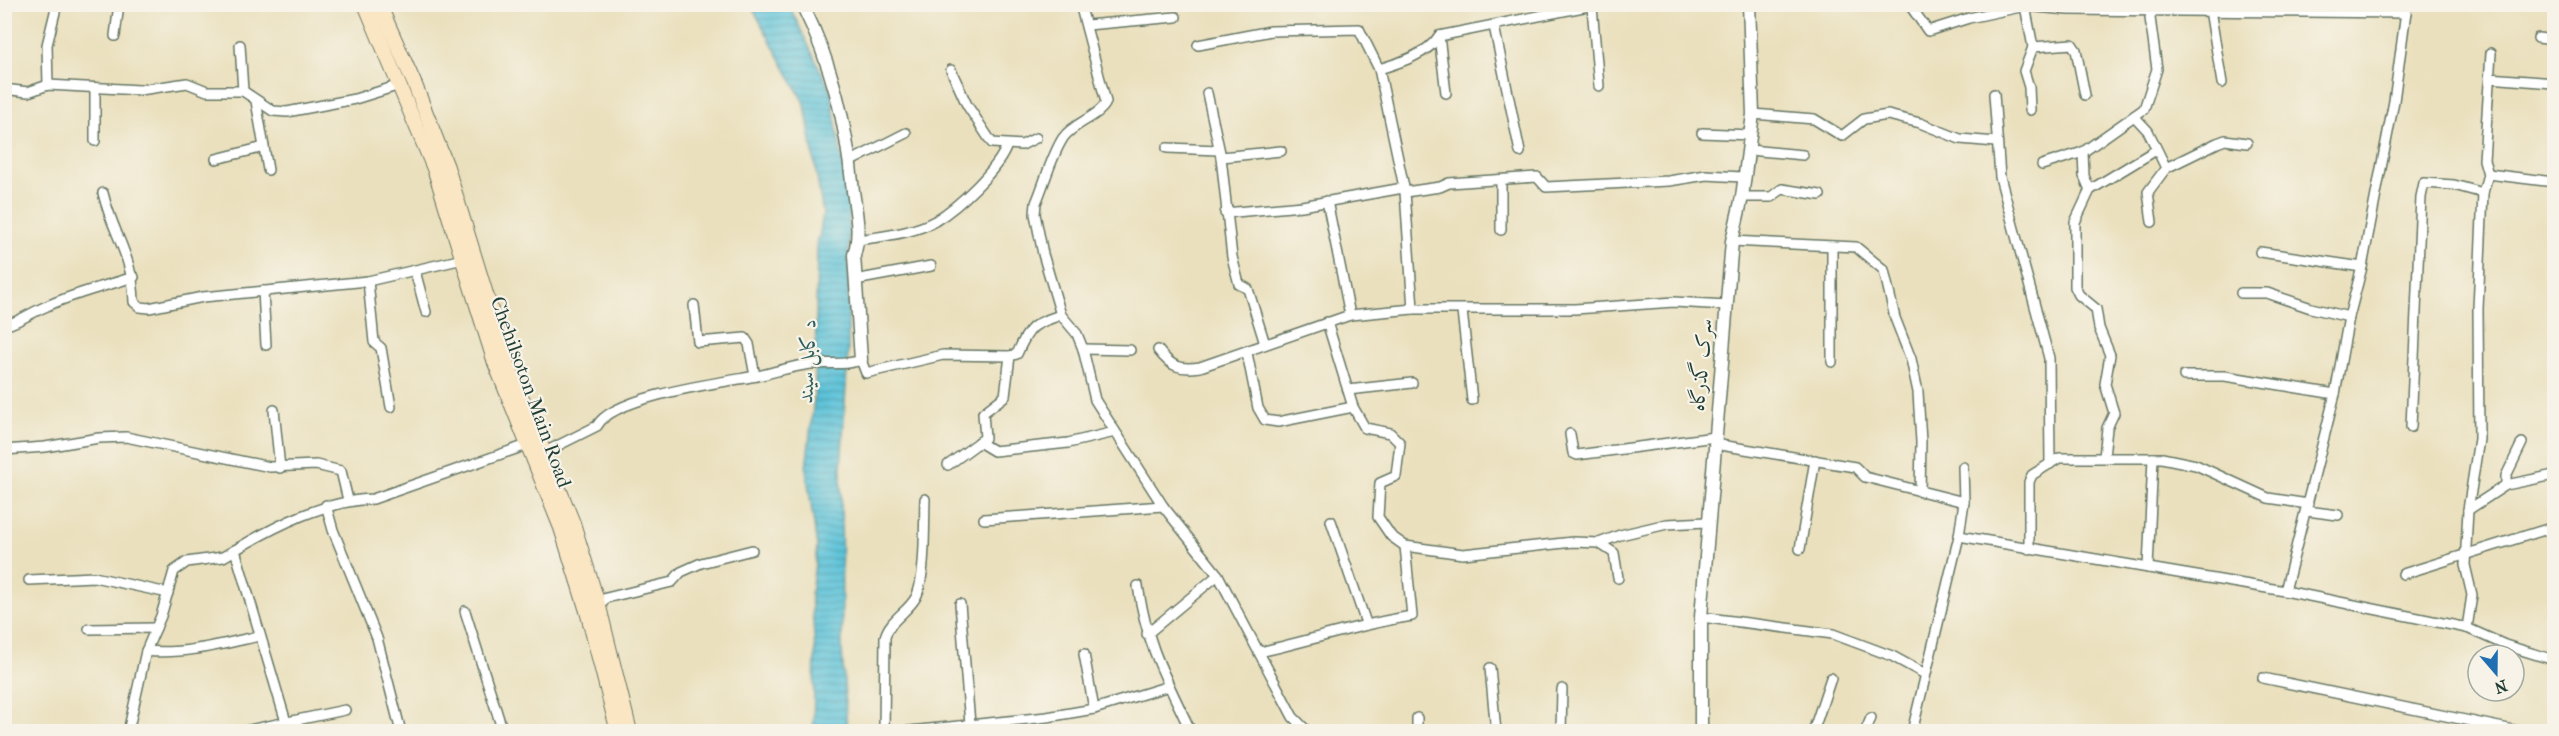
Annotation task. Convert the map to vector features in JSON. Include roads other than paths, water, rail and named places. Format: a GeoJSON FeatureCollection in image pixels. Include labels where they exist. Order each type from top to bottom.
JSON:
{"type":"FeatureCollection","features":[{"type":"Feature","properties":{"kind":"main road","name":"Chehilsoton Main Road"},"geometry":{"type":"LineString","coordinates":[[365,4],[435,171],[495,363],[561,528],[587,611],[618,732]]}},
{"type":"Feature","properties":{"kind":"main road","name":"Chehilsoton Main Road"},"geometry":{"type":"LineString","coordinates":[[379,4],[415,85],[447,167],[506,359],[573,523],[599,607],[630,732]]}},
{"type":"Feature","properties":{"kind":"street"},"geometry":{"type":"LineString","coordinates":[[48,85],[47,45],[57,4]]}},
{"type":"Feature","properties":{"kind":"street"},"geometry":{"type":"LineString","coordinates":[[115,36],[119,4]]}},
{"type":"Feature","properties":{"kind":"street"},"geometry":{"type":"LineString","coordinates":[[802,4],[822,45],[836,89],[851,160],[859,240],[854,255],[856,362],[867,373],[943,355],[1010,356],[1017,354],[1027,332],[1036,323],[1061,315]]}},
{"type":"Feature","properties":{"kind":"street"},"geometry":{"type":"LineString","coordinates":[[1080,4],[1106,102],[1102,110],[1077,123],[1064,137],[1036,203],[1035,214],[1043,254],[1061,315],[1077,334],[1083,349],[1095,400],[1163,506],[1218,575],[1293,717],[1308,732]]}},
{"type":"Feature","properties":{"kind":"street","name":"سرک گذرگاه"},"geometry":{"type":"LineString","coordinates":[[1701,732],[1701,617],[1707,522],[1732,241],[1742,197],[1742,177],[1749,150],[1753,114],[1749,4]]}},
{"type":"Feature","properties":{"kind":"street"},"geometry":{"type":"LineString","coordinates":[[1909,4],[1928,31],[1969,18],[1987,16],[2025,6],[2068,10],[2154,7],[2189,7],[2210,10],[2407,9],[2394,101],[2362,267],[2349,317],[2335,394],[2285,591]]}},
{"type":"Feature","properties":{"kind":"street"},"geometry":{"type":"LineString","coordinates":[[1379,69],[1407,59],[1434,44],[1439,36],[1494,26],[1565,7],[1595,6],[1599,86]]}},
{"type":"Feature","properties":{"kind":"street"},"geometry":{"type":"LineString","coordinates":[[2025,6],[2033,47],[2024,71],[2029,87],[2030,110]]}},
{"type":"Feature","properties":{"kind":"street"},"geometry":{"type":"LineString","coordinates":[[2042,165],[2083,152],[2144,109],[2157,69],[2150,18],[2154,7]]}},
{"type":"Feature","properties":{"kind":"street"},"geometry":{"type":"LineString","coordinates":[[2210,10],[2222,83]]}},
{"type":"Feature","properties":{"kind":"street"},"geometry":{"type":"LineString","coordinates":[[1087,25],[1176,17]]}},
{"type":"Feature","properties":{"kind":"street"},"geometry":{"type":"LineString","coordinates":[[1494,26],[1520,152]]}},
{"type":"Feature","properties":{"kind":"street"},"geometry":{"type":"LineString","coordinates":[[1198,45],[1271,32],[1359,29],[1379,69],[1404,190],[1413,309]]}},
{"type":"Feature","properties":{"kind":"street"},"geometry":{"type":"LineString","coordinates":[[1439,36],[1446,93]]}},
{"type":"Feature","properties":{"kind":"street"},"geometry":{"type":"LineString","coordinates":[[2538,38],[2554,40]]}},
{"type":"Feature","properties":{"kind":"street"},"geometry":{"type":"LineString","coordinates":[[2033,47],[2072,44],[2076,50],[2085,95]]}},
{"type":"Feature","properties":{"kind":"street"},"geometry":{"type":"LineString","coordinates":[[240,45],[243,91]]}},
{"type":"Feature","properties":{"kind":"street"},"geometry":{"type":"LineString","coordinates":[[2467,628],[2472,595],[2465,565],[2468,510],[2479,439],[2478,309],[2483,193],[2488,174],[2484,160],[2491,53]]}},
{"type":"Feature","properties":{"kind":"street"},"geometry":{"type":"LineString","coordinates":[[951,70],[966,105],[992,143],[1022,145],[1036,138]]}},
{"type":"Feature","properties":{"kind":"street"},"geometry":{"type":"LineString","coordinates":[[2489,78],[2554,83]]}},
{"type":"Feature","properties":{"kind":"street"},"geometry":{"type":"LineString","coordinates":[[4,89],[28,92],[48,85],[140,90],[187,83],[207,91],[243,91],[273,111],[287,112],[355,99],[400,85]]}},
{"type":"Feature","properties":{"kind":"street"},"geometry":{"type":"LineString","coordinates":[[95,88],[95,141]]}},
{"type":"Feature","properties":{"kind":"street"},"geometry":{"type":"LineString","coordinates":[[1207,93],[1220,154],[1225,213],[1239,284],[1248,289],[1265,344]]}},
{"type":"Feature","properties":{"kind":"street"},"geometry":{"type":"LineString","coordinates":[[1994,94],[2000,177],[2049,358],[2050,464]]}},
{"type":"Feature","properties":{"kind":"street"},"geometry":{"type":"LineString","coordinates":[[256,101],[268,171]]}},
{"type":"Feature","properties":{"kind":"street"},"geometry":{"type":"LineString","coordinates":[[1753,114],[1814,118],[1842,136],[1864,120],[1888,115],[1920,123],[1960,139],[1996,142]]}},
{"type":"Feature","properties":{"kind":"street"},"geometry":{"type":"LineString","coordinates":[[2134,116],[2148,131],[2166,168]]}},
{"type":"Feature","properties":{"kind":"street"},"geometry":{"type":"LineString","coordinates":[[851,160],[906,133]]}},
{"type":"Feature","properties":{"kind":"street"},"geometry":{"type":"LineString","coordinates":[[1702,133],[1751,135]]}},
{"type":"Feature","properties":{"kind":"street"},"geometry":{"type":"LineString","coordinates":[[2152,222],[2148,192],[2166,168],[2225,140],[2247,143]]}},
{"type":"Feature","properties":{"kind":"street"},"geometry":{"type":"LineString","coordinates":[[859,240],[906,231],[935,221],[969,192],[1003,158],[1007,145]]}},
{"type":"Feature","properties":{"kind":"street"},"geometry":{"type":"LineString","coordinates":[[216,159],[264,147]]}},
{"type":"Feature","properties":{"kind":"street"},"geometry":{"type":"LineString","coordinates":[[1167,148],[1220,154],[1281,151]]}},
{"type":"Feature","properties":{"kind":"street"},"geometry":{"type":"LineString","coordinates":[[1749,150],[1803,155]]}},
{"type":"Feature","properties":{"kind":"street"},"geometry":{"type":"LineString","coordinates":[[2104,457],[2107,428],[2114,413],[2105,384],[2110,355],[2099,328],[2096,309],[2079,295],[2075,287],[2075,222],[2090,190],[2156,150]]}},
{"type":"Feature","properties":{"kind":"street"},"geometry":{"type":"LineString","coordinates":[[2083,152],[2084,176],[2090,190]]}},
{"type":"Feature","properties":{"kind":"street"},"geometry":{"type":"LineString","coordinates":[[2488,174],[2554,182]]}},
{"type":"Feature","properties":{"kind":"street"},"geometry":{"type":"LineString","coordinates":[[1225,213],[1302,206],[1404,190],[1440,187],[1449,183],[1537,177],[1546,187],[1669,181],[1706,175],[1742,177]]}},
{"type":"Feature","properties":{"kind":"street"},"geometry":{"type":"LineString","coordinates":[[1501,180],[1501,230]]}},
{"type":"Feature","properties":{"kind":"street"},"geometry":{"type":"LineString","coordinates":[[2411,427],[2421,197],[2424,183],[2454,185],[2483,193]]}},
{"type":"Feature","properties":{"kind":"street"},"geometry":{"type":"LineString","coordinates":[[1742,197],[1771,197],[1782,189],[1820,195]]}},
{"type":"Feature","properties":{"kind":"street"},"geometry":{"type":"LineString","coordinates":[[103,193],[108,214],[126,250],[134,277],[134,302],[140,307],[149,308],[203,297],[368,280],[463,259]]}},
{"type":"Feature","properties":{"kind":"street"},"geometry":{"type":"LineString","coordinates":[[1327,201],[1350,315]]}},
{"type":"Feature","properties":{"kind":"street"},"geometry":{"type":"LineString","coordinates":[[1732,241],[1856,247],[1884,270],[1895,318],[1911,359],[1918,392],[1921,442],[1920,492]]}},
{"type":"Feature","properties":{"kind":"street"},"geometry":{"type":"LineString","coordinates":[[1832,246],[1832,362]]}},
{"type":"Feature","properties":{"kind":"street"},"geometry":{"type":"LineString","coordinates":[[2260,252],[2362,267]]}},
{"type":"Feature","properties":{"kind":"street"},"geometry":{"type":"LineString","coordinates":[[855,280],[931,266]]}},
{"type":"Feature","properties":{"kind":"street"},"geometry":{"type":"LineString","coordinates":[[415,271],[426,312]]}},
{"type":"Feature","properties":{"kind":"street"},"geometry":{"type":"LineString","coordinates":[[4,326],[76,295],[134,277]]}},
{"type":"Feature","properties":{"kind":"street"},"geometry":{"type":"LineString","coordinates":[[368,280],[374,342],[381,348],[391,407]]}},
{"type":"Feature","properties":{"kind":"street"},"geometry":{"type":"LineString","coordinates":[[263,291],[266,345]]}},
{"type":"Feature","properties":{"kind":"street"},"geometry":{"type":"LineString","coordinates":[[2241,293],[2267,293],[2311,308],[2349,317]]}},
{"type":"Feature","properties":{"kind":"street"},"geometry":{"type":"LineString","coordinates":[[1158,350],[1167,361],[1179,369],[1200,367],[1247,353],[1265,344],[1350,315],[1413,309],[1575,309],[1674,302],[1726,305]]}},
{"type":"Feature","properties":{"kind":"street"},"geometry":{"type":"LineString","coordinates":[[694,306],[698,342],[745,338],[749,344],[755,376]]}},
{"type":"Feature","properties":{"kind":"street"},"geometry":{"type":"LineString","coordinates":[[1462,310],[1472,400]]}},
{"type":"Feature","properties":{"kind":"street"},"geometry":{"type":"LineString","coordinates":[[1327,322],[1353,407],[1365,428],[1390,433],[1400,443],[1396,476],[1380,483],[1378,517],[1391,536],[1405,546],[1463,554],[1573,542],[1599,543],[1620,535],[1667,524],[1707,522]]}},
{"type":"Feature","properties":{"kind":"street"},"geometry":{"type":"LineString","coordinates":[[1083,349],[1130,350]]}},
{"type":"Feature","properties":{"kind":"street"},"geometry":{"type":"LineString","coordinates":[[1247,353],[1258,408],[1265,420],[1278,422],[1353,407]]}},
{"type":"Feature","properties":{"kind":"street"},"geometry":{"type":"LineString","coordinates":[[948,465],[985,438],[983,413],[1005,396],[1010,356]]}},
{"type":"Feature","properties":{"kind":"street"},"geometry":{"type":"LineString","coordinates":[[543,453],[597,426],[600,420],[618,410],[676,390],[811,364],[856,362]]}},
{"type":"Feature","properties":{"kind":"street"},"geometry":{"type":"LineString","coordinates":[[2184,376],[2225,375],[2335,394]]}},
{"type":"Feature","properties":{"kind":"street"},"geometry":{"type":"LineString","coordinates":[[1348,390],[1412,383]]}},
{"type":"Feature","properties":{"kind":"street"},"geometry":{"type":"LineString","coordinates":[[274,410],[280,468]]}},
{"type":"Feature","properties":{"kind":"street"},"geometry":{"type":"LineString","coordinates":[[979,442],[994,451],[1068,443],[1115,432]]}},
{"type":"Feature","properties":{"kind":"street"},"geometry":{"type":"LineString","coordinates":[[1570,434],[1572,453],[1577,455],[1714,440],[1855,467],[1865,477],[1964,502]]}},
{"type":"Feature","properties":{"kind":"street"},"geometry":{"type":"LineString","coordinates":[[4,450],[45,447],[99,438],[126,437],[280,468],[316,465],[341,471],[348,500]]}},
{"type":"Feature","properties":{"kind":"street"},"geometry":{"type":"LineString","coordinates":[[2506,485],[2506,476],[2522,443]]}},
{"type":"Feature","properties":{"kind":"street"},"geometry":{"type":"LineString","coordinates":[[128,732],[146,651],[156,628],[174,571],[180,564],[223,557],[326,506],[348,500],[373,500],[527,445]]}},
{"type":"Feature","properties":{"kind":"street"},"geometry":{"type":"LineString","coordinates":[[2029,549],[2029,482],[2032,475],[2059,458],[2153,458],[2196,465],[2268,498],[2338,514]]}},
{"type":"Feature","properties":{"kind":"street"},"geometry":{"type":"LineString","coordinates":[[2148,568],[2153,458]]}},
{"type":"Feature","properties":{"kind":"street"},"geometry":{"type":"LineString","coordinates":[[1800,549],[1815,460]]}},
{"type":"Feature","properties":{"kind":"street"},"geometry":{"type":"LineString","coordinates":[[1912,732],[1959,536],[1964,502],[1963,467]]}},
{"type":"Feature","properties":{"kind":"street"},"geometry":{"type":"LineString","coordinates":[[2468,510],[2506,485],[2554,475]]}},
{"type":"Feature","properties":{"kind":"street"},"geometry":{"type":"LineString","coordinates":[[884,732],[885,637],[888,627],[916,597],[921,571],[925,499]]}},
{"type":"Feature","properties":{"kind":"street"},"geometry":{"type":"LineString","coordinates":[[326,506],[333,530],[377,638],[401,732]]}},
{"type":"Feature","properties":{"kind":"street"},"geometry":{"type":"LineString","coordinates":[[984,519],[1163,506]]}},
{"type":"Feature","properties":{"kind":"street"},"geometry":{"type":"LineString","coordinates":[[1331,521],[1366,623]]}},
{"type":"Feature","properties":{"kind":"street"},"geometry":{"type":"LineString","coordinates":[[2403,574],[2467,556],[2554,527]]}},
{"type":"Feature","properties":{"kind":"street"},"geometry":{"type":"LineString","coordinates":[[1959,536],[2285,591],[2467,628],[2505,645],[2554,660]]}},
{"type":"Feature","properties":{"kind":"street"},"geometry":{"type":"LineString","coordinates":[[1599,543],[1614,553],[1618,578]]}},
{"type":"Feature","properties":{"kind":"street"},"geometry":{"type":"LineString","coordinates":[[1259,652],[1318,639],[1366,623],[1412,616],[1405,546]]}},
{"type":"Feature","properties":{"kind":"street"},"geometry":{"type":"LineString","coordinates":[[235,550],[289,732]]}},
{"type":"Feature","properties":{"kind":"street"},"geometry":{"type":"LineString","coordinates":[[599,607],[606,598],[672,582],[681,572],[701,563],[752,550]]}},
{"type":"Feature","properties":{"kind":"street"},"geometry":{"type":"LineString","coordinates":[[1147,634],[1218,575]]}},
{"type":"Feature","properties":{"kind":"street"},"geometry":{"type":"LineString","coordinates":[[29,580],[94,577],[168,593]]}},
{"type":"Feature","properties":{"kind":"street"},"geometry":{"type":"LineString","coordinates":[[1138,586],[1147,634],[1191,732]]}},
{"type":"Feature","properties":{"kind":"street"},"geometry":{"type":"LineString","coordinates":[[960,604],[970,724]]}},
{"type":"Feature","properties":{"kind":"street"},"geometry":{"type":"LineString","coordinates":[[465,611],[503,732]]}},
{"type":"Feature","properties":{"kind":"street"},"geometry":{"type":"LineString","coordinates":[[1701,617],[1833,634],[1893,656],[1925,674]]}},
{"type":"Feature","properties":{"kind":"street"},"geometry":{"type":"LineString","coordinates":[[89,629],[156,628]]}},
{"type":"Feature","properties":{"kind":"street"},"geometry":{"type":"LineString","coordinates":[[146,651],[163,653],[259,636]]}},
{"type":"Feature","properties":{"kind":"street"},"geometry":{"type":"LineString","coordinates":[[1084,654],[1094,709]]}},
{"type":"Feature","properties":{"kind":"street"},"geometry":{"type":"LineString","coordinates":[[1490,668],[1496,732]]}},
{"type":"Feature","properties":{"kind":"street"},"geometry":{"type":"LineString","coordinates":[[1813,732],[1831,678]]}},
{"type":"Feature","properties":{"kind":"street"},"geometry":{"type":"LineString","coordinates":[[2263,678],[2523,732]]}},
{"type":"Feature","properties":{"kind":"street"},"geometry":{"type":"LineString","coordinates":[[900,732],[1047,717],[1094,709],[1169,686]]}},
{"type":"Feature","properties":{"kind":"street"},"geometry":{"type":"LineString","coordinates":[[1561,732],[1562,689]]}},
{"type":"Feature","properties":{"kind":"street"},"geometry":{"type":"LineString","coordinates":[[239,732],[345,710]]}},
{"type":"Feature","properties":{"kind":"street"},"geometry":{"type":"LineString","coordinates":[[1417,718],[1417,732]]}},
{"type":"Feature","properties":{"kind":"street"},"geometry":{"type":"LineString","coordinates":[[1865,732],[1870,718]]}},
{"type":"Feature","properties":{"kind":"water"},"geometry":{"type":"Polygon","coordinates":[[[751,5],[789,5],[831,92],[849,204],[848,353],[841,469],[842,649],[847,731],[813,731],[815,651],[811,594],[817,547],[806,469],[815,390],[817,239],[819,239],[823,214],[805,105],[751,5]]]}},
{"type":"Feature","properties":{"kind":"water label","name":"د کابل سيند"},"geometry":{"type":"Point","coordinates":[807,361]}}]}
